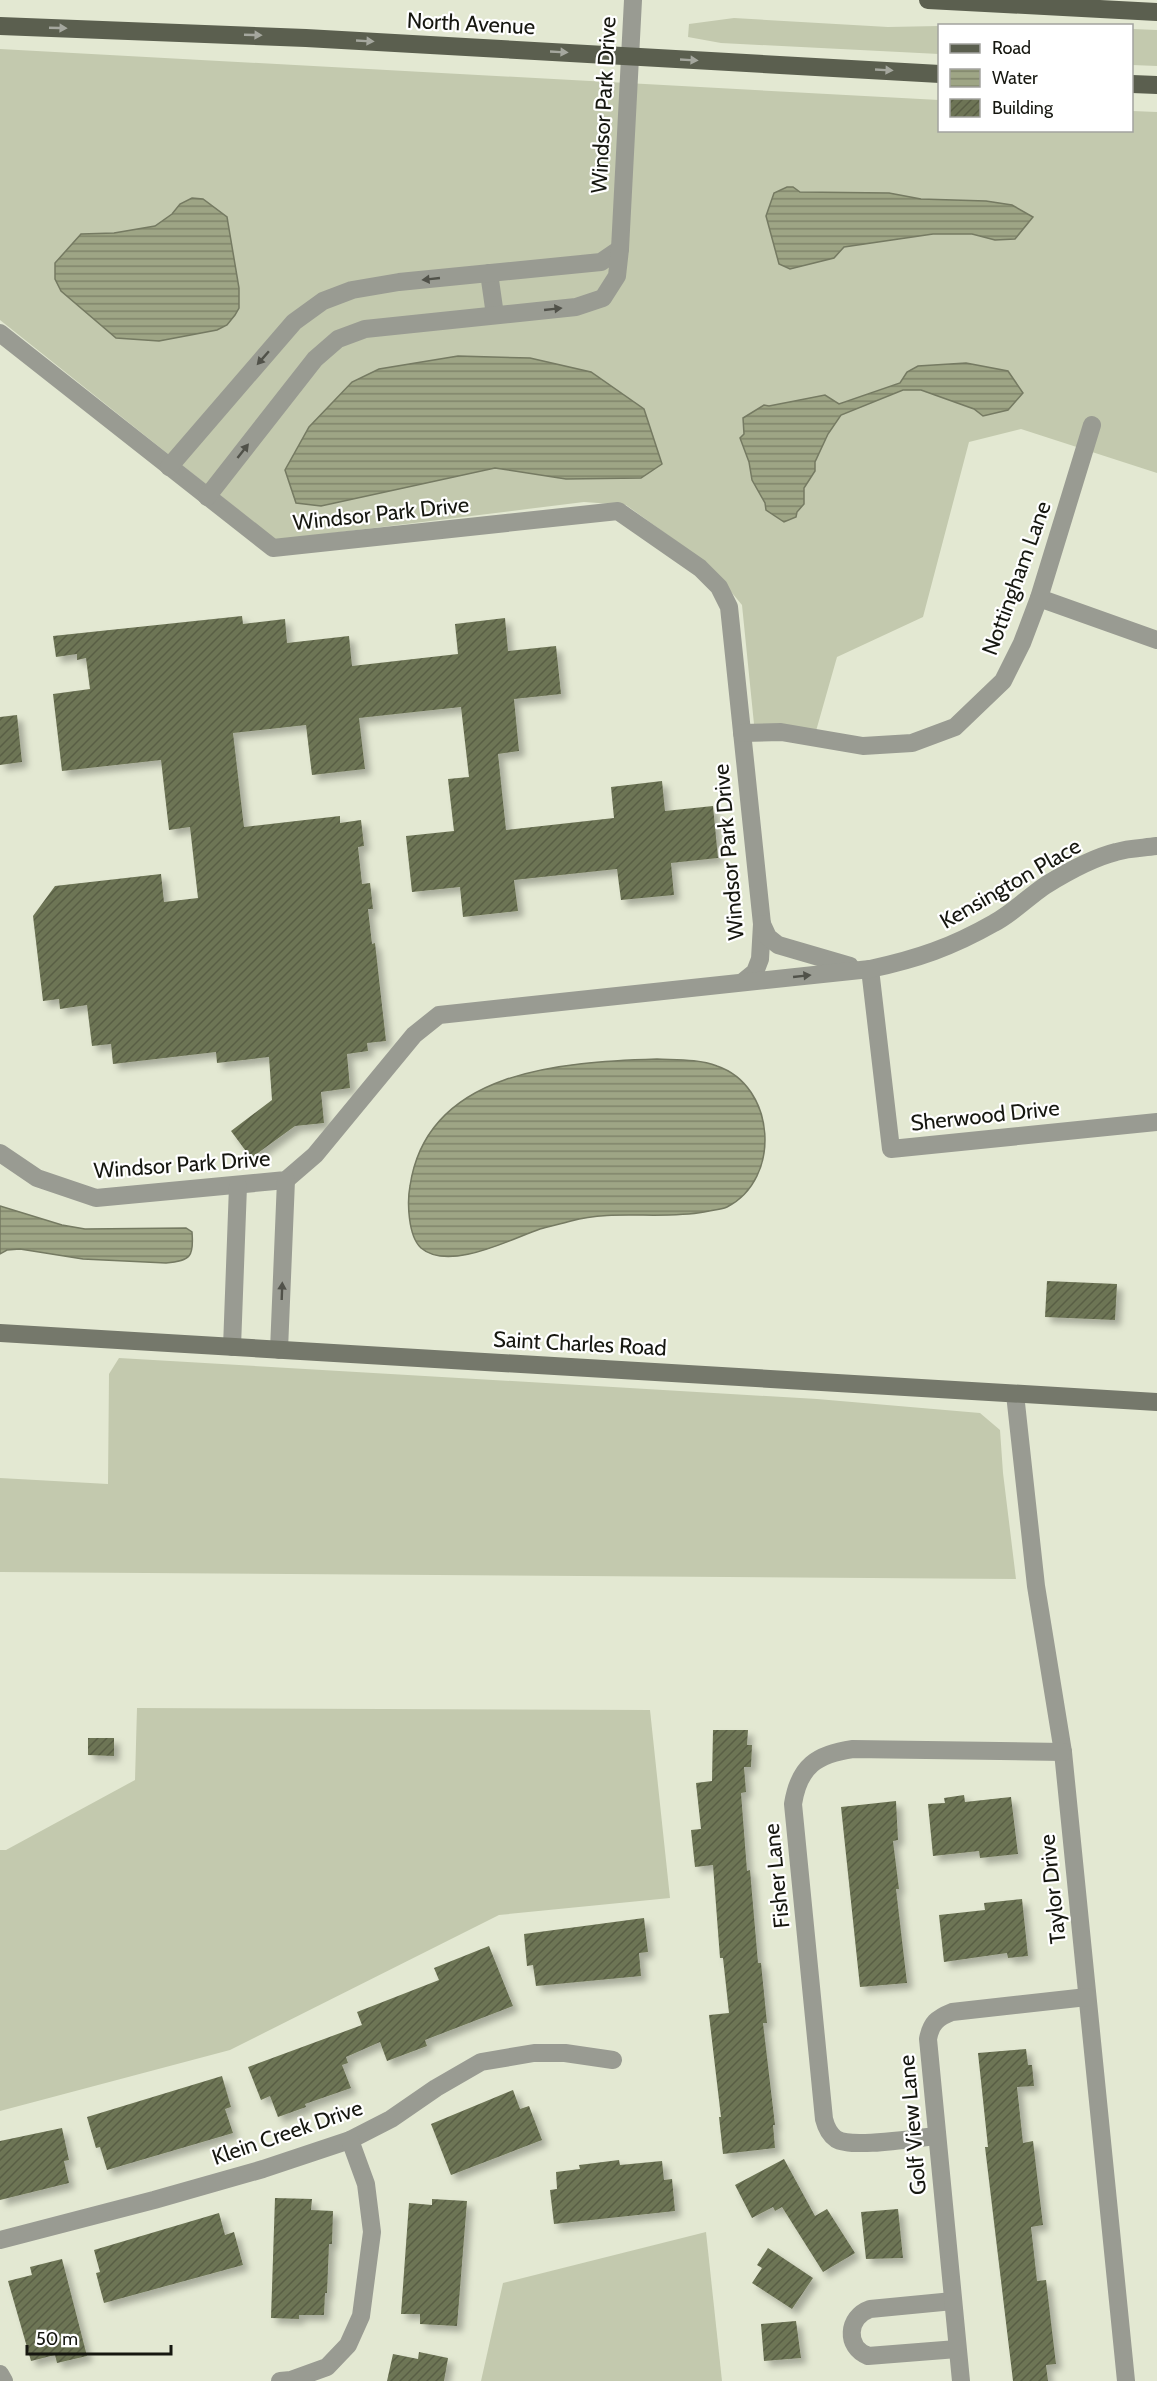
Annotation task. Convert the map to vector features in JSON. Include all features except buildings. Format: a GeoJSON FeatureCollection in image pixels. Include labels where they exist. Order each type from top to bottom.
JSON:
{"type":"FeatureCollection","features":[{"type":"Feature","properties":{"kind":"main road"},"geometry":{"type":"LineString","coordinates":[[928,0],[1157,12]]}},
{"type":"Feature","properties":{"kind":"main road","name":"North Avenue"},"geometry":{"type":"LineString","coordinates":[[0,26],[256,35],[938,74]]}},
{"type":"Feature","properties":{"kind":"main road"},"geometry":{"type":"LineString","coordinates":[[1133,84],[1157,85]]}},
{"type":"Feature","properties":{"kind":"street","name":"Windsor Park Drive"},"geometry":{"type":"LineString","coordinates":[[207,497],[315,359],[338,339],[365,329],[576,307],[603,298],[616,276],[620,249],[633,0]]}},
{"type":"Feature","properties":{"kind":"street"},"geometry":{"type":"LineString","coordinates":[[169,467],[294,322],[323,301],[352,290],[399,282],[601,262],[620,249]]}},
{"type":"Feature","properties":{"kind":"street"},"geometry":{"type":"LineString","coordinates":[[489,273],[495,315]]}},
{"type":"Feature","properties":{"kind":"street","name":"Windsor Park Drive"},"geometry":{"type":"LineString","coordinates":[[0,333],[273,548],[618,511],[700,568],[719,587],[729,608],[762,924],[760,959],[754,972],[744,981],[439,1015],[414,1035],[315,1155],[286,1180],[96,1198],[37,1178],[0,1153]]}},
{"type":"Feature","properties":{"kind":"street","name":"Nottingham Lane"},"geometry":{"type":"LineString","coordinates":[[742,733],[782,732],[863,746],[912,743],[954,728],[1003,681],[1022,643],[1039,598],[1092,426]]}},
{"type":"Feature","properties":{"kind":"street"},"geometry":{"type":"LineString","coordinates":[[1039,598],[1157,640]]}},
{"type":"Feature","properties":{"kind":"street","name":"Kensington Place"},"geometry":{"type":"LineString","coordinates":[[744,981],[870,969],[933,954],[998,921],[1045,885],[1076,868],[1116,852],[1157,846]]}},
{"type":"Feature","properties":{"kind":"street"},"geometry":{"type":"LineString","coordinates":[[762,924],[768,937],[778,945],[836,963],[870,969]]}},
{"type":"Feature","properties":{"kind":"street","name":"Sherwood Drive"},"geometry":{"type":"LineString","coordinates":[[870,969],[891,1149],[1157,1122]]}},
{"type":"Feature","properties":{"kind":"street"},"geometry":{"type":"LineString","coordinates":[[279,1350],[286,1180]]}},
{"type":"Feature","properties":{"kind":"street"},"geometry":{"type":"LineString","coordinates":[[232,1347],[238,1186]]}},
{"type":"Feature","properties":{"kind":"street","name":"Saint Charles Road"},"geometry":{"type":"LineString","coordinates":[[0,1333],[1157,1402]]}},
{"type":"Feature","properties":{"kind":"street","name":"Taylor Drive"},"geometry":{"type":"LineString","coordinates":[[1015,1394],[1036,1586],[1063,1752],[1126,2381]]}},
{"type":"Feature","properties":{"kind":"street","name":"Fisher Lane"},"geometry":{"type":"LineString","coordinates":[[936,2136],[852,2144],[836,2139],[827,2130],[824,2119],[793,1804],[798,1782],[818,1758],[832,1752],[853,1749],[1063,1752]]}},
{"type":"Feature","properties":{"kind":"street","name":"Golf View Lane"},"geometry":{"type":"LineString","coordinates":[[961,2381],[936,2136],[928,2039],[930,2027],[938,2018],[952,2012],[1087,1997]]}},
{"type":"Feature","properties":{"kind":"street","name":"Klein Creek Drive"},"geometry":{"type":"LineString","coordinates":[[0,2240],[165,2197],[350,2140],[391,2120],[436,2088],[481,2062],[534,2053],[566,2053],[613,2060]]}},
{"type":"Feature","properties":{"kind":"street"},"geometry":{"type":"LineString","coordinates":[[280,2381],[291,2380],[327,2367],[348,2345],[361,2316],[372,2232],[366,2184],[350,2140]]}},
{"type":"Feature","properties":{"kind":"street"},"geometry":{"type":"LineString","coordinates":[[953,2301],[870,2309],[858,2315],[853,2323],[852,2333],[857,2349],[868,2356],[957,2349]]}},
{"type":"Feature","properties":{"kind":"street"},"geometry":{"type":"LineString","coordinates":[[0,2374],[4,2381]]}},
{"type":"Feature","properties":{"kind":"shaded area"},"geometry":{"type":"Polygon","coordinates":[[[734,18],[888,27],[938,26],[938,54],[721,43],[688,37],[689,24],[734,18]]]}},
{"type":"Feature","properties":{"kind":"shaded area"},"geometry":{"type":"Polygon","coordinates":[[[1133,29],[1157,30],[1157,66],[1133,65],[1133,29]]]}},
{"type":"Feature","properties":{"kind":"shaded area"},"geometry":{"type":"Polygon","coordinates":[[[0,49],[938,100],[938,132],[1133,132],[1133,111],[1157,112],[1157,473],[1021,429],[969,442],[923,617],[837,657],[816,731],[754,724],[742,605],[708,564],[626,505],[584,502],[276,540],[0,320],[0,49]]]}},
{"type":"Feature","properties":{"kind":"shaded area"},"geometry":{"type":"Polygon","coordinates":[[[119,1358],[817,1399],[980,1413],[1000,1430],[1016,1579],[0,1572],[0,1478],[108,1484],[109,1374],[119,1358]]]}},
{"type":"Feature","properties":{"kind":"shaded area"},"geometry":{"type":"Polygon","coordinates":[[[137,1708],[650,1710],[670,1898],[499,1915],[230,2050],[0,2111],[0,1850],[6,1850],[135,1780],[137,1708]]]}},
{"type":"Feature","properties":{"kind":"shaded area"},"geometry":{"type":"Polygon","coordinates":[[[706,2232],[722,2381],[481,2381],[503,2283],[706,2232]]]}},
{"type":"Feature","properties":{"kind":"water"},"geometry":{"type":"Polygon","coordinates":[[[787,187],[793,187],[800,192],[889,193],[921,199],[986,201],[1012,205],[1033,217],[1015,239],[995,240],[972,234],[933,234],[844,247],[834,258],[790,269],[779,264],[766,216],[774,193],[787,187]]]}},
{"type":"Feature","properties":{"kind":"water"},"geometry":{"type":"Polygon","coordinates":[[[192,198],[203,199],[227,217],[239,288],[239,308],[227,325],[217,330],[159,341],[116,338],[61,291],[55,279],[55,263],[81,234],[114,233],[155,226],[172,214],[180,204],[192,198]]]}},
{"type":"Feature","properties":{"kind":"water"},"geometry":{"type":"Polygon","coordinates":[[[458,356],[530,358],[591,372],[644,409],[662,464],[641,478],[566,479],[495,468],[321,506],[296,503],[285,470],[309,427],[352,382],[379,369],[458,356]]]}},
{"type":"Feature","properties":{"kind":"water"},"geometry":{"type":"Polygon","coordinates":[[[966,363],[1008,371],[1023,393],[1008,410],[983,416],[974,409],[921,390],[903,390],[841,415],[828,434],[815,462],[815,471],[804,488],[804,504],[796,517],[784,522],[766,510],[765,503],[752,480],[749,462],[740,438],[744,434],[743,418],[764,405],[825,395],[839,404],[900,383],[907,372],[918,366],[966,363]]]}},
{"type":"Feature","properties":{"kind":"water"},"geometry":{"type":"Polygon","coordinates":[[[657,1059],[695,1061],[717,1066],[737,1077],[751,1093],[761,1112],[765,1134],[764,1155],[757,1176],[745,1194],[727,1207],[704,1212],[587,1217],[540,1229],[497,1246],[463,1255],[447,1257],[433,1254],[421,1248],[417,1243],[411,1227],[409,1201],[410,1186],[422,1147],[443,1117],[471,1095],[505,1080],[542,1070],[582,1064],[657,1059]]]}},
{"type":"Feature","properties":{"kind":"water"},"geometry":{"type":"Polygon","coordinates":[[[0,1206],[62,1225],[85,1229],[186,1228],[192,1232],[191,1252],[186,1259],[166,1263],[83,1259],[20,1249],[7,1250],[0,1254],[0,1206]]]}}]}
